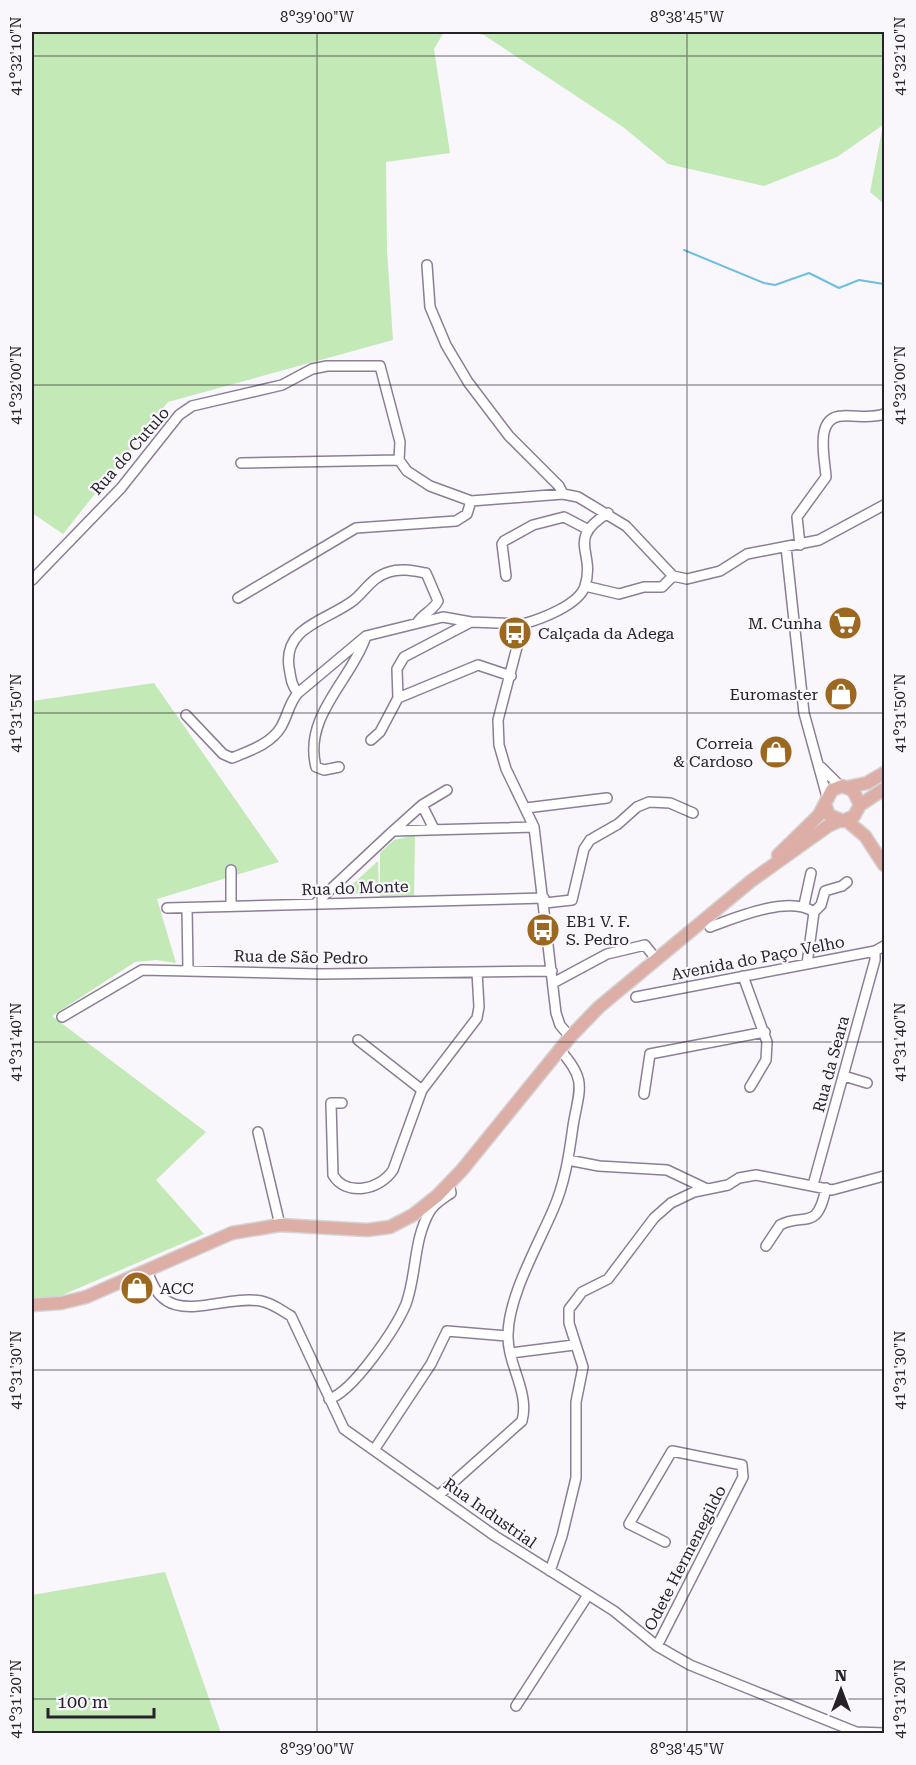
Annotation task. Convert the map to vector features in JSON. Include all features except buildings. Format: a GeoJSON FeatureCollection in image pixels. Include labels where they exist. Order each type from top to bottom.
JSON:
{"type":"FeatureCollection","features":[{"type":"Feature","properties":{"kind":"main road"},"geometry":{"type":"LineString","coordinates":[[751,881],[819,815],[832,790],[867,783],[885,773]]}},
{"type":"Feature","properties":{"kind":"main road"},"geometry":{"type":"LineString","coordinates":[[844,787],[857,794],[865,836]]}},
{"type":"Feature","properties":{"kind":"main road"},"geometry":{"type":"LineString","coordinates":[[32,1305],[61,1304],[86,1297],[148,1272],[232,1233],[280,1225],[367,1230],[390,1227],[413,1215],[449,1183],[570,1037],[599,1007],[751,881],[828,826],[843,821],[885,789]]}},
{"type":"Feature","properties":{"kind":"main road"},"geometry":{"type":"LineString","coordinates":[[826,801],[829,815],[843,821],[865,836],[885,865]]}},
{"type":"Feature","properties":{"kind":"street"},"geometry":{"type":"LineString","coordinates":[[427,265],[430,307],[446,345],[490,413],[560,486],[563,495]]}},
{"type":"Feature","properties":{"kind":"street","name":"Rua do Cutulo"},"geometry":{"type":"LineString","coordinates":[[32,580],[121,488],[179,415],[192,406],[230,399],[282,385],[312,369],[343,364],[380,366],[400,442],[399,460]]}},
{"type":"Feature","properties":{"kind":"street"},"geometry":{"type":"LineString","coordinates":[[800,545],[797,517],[826,477],[824,432],[827,424],[833,418],[842,416],[861,418],[885,414]]}},
{"type":"Feature","properties":{"kind":"street"},"geometry":{"type":"LineString","coordinates":[[241,463],[399,460],[406,471],[430,486],[471,501],[563,495],[578,497],[608,513],[626,526],[673,576],[687,579],[720,571],[747,554],[819,540],[885,505]]}},
{"type":"Feature","properties":{"kind":"street"},"geometry":{"type":"LineString","coordinates":[[238,598],[356,528],[456,521],[467,514],[471,501]]}},
{"type":"Feature","properties":{"kind":"street"},"geometry":{"type":"LineString","coordinates":[[186,715],[223,754],[232,758],[251,751],[273,735],[280,728],[291,701],[298,693],[366,636],[442,616],[471,622],[523,624],[544,618],[581,593],[585,586],[585,534],[590,524],[608,513]]}},
{"type":"Feature","properties":{"kind":"street"},"geometry":{"type":"LineString","coordinates":[[506,576],[502,544],[504,541],[533,525],[564,517],[588,529]]}},
{"type":"Feature","properties":{"kind":"street"},"geometry":{"type":"LineString","coordinates":[[786,547],[804,713],[821,767],[826,801]]}},
{"type":"Feature","properties":{"kind":"street"},"geometry":{"type":"LineString","coordinates":[[298,693],[292,686],[288,658],[299,631],[354,600],[371,581],[389,572],[404,570],[426,573],[438,601],[433,610],[422,615],[417,623]]}},
{"type":"Feature","properties":{"kind":"street"},"geometry":{"type":"LineString","coordinates":[[585,586],[627,594],[644,587],[662,587],[673,576]]}},
{"type":"Feature","properties":{"kind":"street"},"geometry":{"type":"LineString","coordinates":[[370,740],[380,732],[398,698],[397,669],[404,657],[471,622]]}},
{"type":"Feature","properties":{"kind":"street"},"geometry":{"type":"LineString","coordinates":[[523,624],[498,720],[499,745],[506,769],[534,826],[556,1013],[560,1025],[570,1037]]}},
{"type":"Feature","properties":{"kind":"street"},"geometry":{"type":"LineString","coordinates":[[339,767],[324,770],[316,767],[313,755],[316,728],[336,688],[361,651],[366,636]]}},
{"type":"Feature","properties":{"kind":"street"},"geometry":{"type":"LineString","coordinates":[[398,698],[478,665],[511,676]]}},
{"type":"Feature","properties":{"kind":"street"},"geometry":{"type":"LineString","coordinates":[[821,767],[844,787]]}},
{"type":"Feature","properties":{"kind":"street"},"geometry":{"type":"LineString","coordinates":[[315,904],[422,805],[447,790]]}},
{"type":"Feature","properties":{"kind":"street"},"geometry":{"type":"LineString","coordinates":[[526,808],[607,798]]}},
{"type":"Feature","properties":{"kind":"street","name":"Rua do Monte"},"geometry":{"type":"LineString","coordinates":[[167,908],[572,900],[584,849],[590,840],[618,824],[637,807],[649,802],[670,803],[693,813]]}},
{"type":"Feature","properties":{"kind":"street"},"geometry":{"type":"LineString","coordinates":[[422,805],[434,829]]}},
{"type":"Feature","properties":{"kind":"street"},"geometry":{"type":"LineString","coordinates":[[393,831],[534,826]]}},
{"type":"Feature","properties":{"kind":"street"},"geometry":{"type":"LineString","coordinates":[[231,870],[231,906]]}},
{"type":"Feature","properties":{"kind":"street"},"geometry":{"type":"LineString","coordinates":[[804,905],[811,873]]}},
{"type":"Feature","properties":{"kind":"street"},"geometry":{"type":"LineString","coordinates":[[807,964],[814,912],[821,905],[825,891],[842,886],[847,882]]}},
{"type":"Feature","properties":{"kind":"street"},"geometry":{"type":"LineString","coordinates":[[710,927],[754,912],[804,905],[814,912]]}},
{"type":"Feature","properties":{"kind":"street"},"geometry":{"type":"LineString","coordinates":[[187,908],[188,969]]}},
{"type":"Feature","properties":{"kind":"street"},"geometry":{"type":"LineString","coordinates":[[554,982],[618,950],[645,945],[656,959]]}},
{"type":"Feature","properties":{"kind":"street","name":"Avenida do Paço Velho"},"geometry":{"type":"LineString","coordinates":[[636,997],[875,951],[885,946]]}},
{"type":"Feature","properties":{"kind":"street","name":"Rua da Seara"},"geometry":{"type":"LineString","coordinates":[[813,1185],[875,960],[875,951]]}},
{"type":"Feature","properties":{"kind":"street","name":"Rua de São Pedro"},"geometry":{"type":"LineString","coordinates":[[62,1017],[142,970],[188,969],[321,974],[552,971]]}},
{"type":"Feature","properties":{"kind":"street"},"geometry":{"type":"LineString","coordinates":[[342,1103],[331,1103],[333,1174],[338,1184],[348,1189],[377,1185],[386,1181],[393,1170],[422,1090],[477,1018],[479,1007],[477,972]]}},
{"type":"Feature","properties":{"kind":"street"},"geometry":{"type":"LineString","coordinates":[[743,976],[765,1032],[766,1060],[750,1088]]}},
{"type":"Feature","properties":{"kind":"street"},"geometry":{"type":"LineString","coordinates":[[644,1094],[650,1054],[765,1032]]}},
{"type":"Feature","properties":{"kind":"street"},"geometry":{"type":"LineString","coordinates":[[358,1040],[422,1090]]}},
{"type":"Feature","properties":{"kind":"street"},"geometry":{"type":"LineString","coordinates":[[438,1495],[522,1421],[523,1403],[507,1336],[523,1278],[536,1244],[553,1210],[568,1160],[581,1091],[578,1076],[560,1050]]}},
{"type":"Feature","properties":{"kind":"street"},"geometry":{"type":"LineString","coordinates":[[844,1076],[867,1083]]}},
{"type":"Feature","properties":{"kind":"street"},"geometry":{"type":"LineString","coordinates":[[258,1132],[280,1225]]}},
{"type":"Feature","properties":{"kind":"street"},"geometry":{"type":"LineString","coordinates":[[568,1160],[599,1166],[668,1170],[707,1189]]}},
{"type":"Feature","properties":{"kind":"street"},"geometry":{"type":"LineString","coordinates":[[550,1571],[562,1536],[576,1478],[576,1402],[583,1367],[568,1323],[569,1309],[582,1292],[608,1279],[654,1218],[671,1203],[694,1192],[756,1175],[832,1190],[885,1176]]}},
{"type":"Feature","properties":{"kind":"street"},"geometry":{"type":"LineString","coordinates":[[329,1399],[344,1391],[359,1373],[406,1304],[420,1235],[431,1209],[451,1193],[449,1183]]}},
{"type":"Feature","properties":{"kind":"street"},"geometry":{"type":"LineString","coordinates":[[766,1246],[780,1225],[809,1221],[813,1217],[825,1188]]}},
{"type":"Feature","properties":{"kind":"street","name":"Rua Industrial"},"geometry":{"type":"LineString","coordinates":[[148,1272],[152,1286],[163,1300],[176,1306],[263,1301],[291,1316],[344,1429],[550,1571],[614,1611],[657,1646],[690,1665],[856,1732],[885,1733]]}},
{"type":"Feature","properties":{"kind":"street"},"geometry":{"type":"LineString","coordinates":[[374,1450],[431,1364],[447,1331],[507,1336]]}},
{"type":"Feature","properties":{"kind":"street"},"geometry":{"type":"LineString","coordinates":[[512,1353],[574,1345]]}},
{"type":"Feature","properties":{"kind":"street","name":"Odete Hermenegildo"},"geometry":{"type":"LineString","coordinates":[[657,1646],[743,1477],[742,1466],[672,1451],[629,1524],[665,1542]]}},
{"type":"Feature","properties":{"kind":"street"},"geometry":{"type":"LineString","coordinates":[[516,1706],[588,1595]]}},
{"type":"Feature","properties":{"kind":"green space"},"geometry":{"type":"Polygon","coordinates":[[[32,32],[444,32],[434,49],[450,153],[386,162],[387,250],[393,340],[168,402],[63,534],[32,513],[32,32]]]}},
{"type":"Feature","properties":{"kind":"green space"},"geometry":{"type":"Polygon","coordinates":[[[470,32],[884,32],[884,204],[870,192],[883,125],[837,157],[764,186],[668,164],[623,127],[484,35],[470,32]]]}},
{"type":"Feature","properties":{"kind":"green space"},"geometry":{"type":"Polygon","coordinates":[[[154,683],[279,862],[157,899],[176,963],[156,960],[135,962],[52,1016],[206,1132],[156,1180],[204,1234],[51,1300],[32,1299],[32,701],[154,683]]]}},
{"type":"Feature","properties":{"kind":"green space"},"geometry":{"type":"Polygon","coordinates":[[[415,835],[414,897],[380,897],[380,853],[394,840],[415,835]]]}},
{"type":"Feature","properties":{"kind":"green space"},"geometry":{"type":"Polygon","coordinates":[[[378,861],[379,894],[343,894],[345,891],[378,861]]]}},
{"type":"Feature","properties":{"kind":"green space"},"geometry":{"type":"Polygon","coordinates":[[[165,1572],[221,1733],[32,1733],[32,1595],[165,1572]]]}},
{"type":"Feature","properties":{"kind":"waterway"},"geometry":{"type":"LineString","coordinates":[[684,250],[764,283],[775,285],[809,273],[839,288],[859,280],[884,284]]}},
{"type":"Feature","properties":{"kind":"place","name":"M. Cunha"},"geometry":{"type":"Point","coordinates":[845,623]}},
{"type":"Feature","properties":{"kind":"place","name":"Calçada da Adega"},"geometry":{"type":"Point","coordinates":[515,633]}},
{"type":"Feature","properties":{"kind":"place","name":"Euromaster"},"geometry":{"type":"Point","coordinates":[841,694]}},
{"type":"Feature","properties":{"kind":"place","name":"Correia & Cardoso"},"geometry":{"type":"Point","coordinates":[776,752]}},
{"type":"Feature","properties":{"kind":"place","name":"EB1 V. F. S. Pedro"},"geometry":{"type":"Point","coordinates":[543,930]}},
{"type":"Feature","properties":{"kind":"place","name":"ACC"},"geometry":{"type":"Point","coordinates":[137,1288]}}]}
